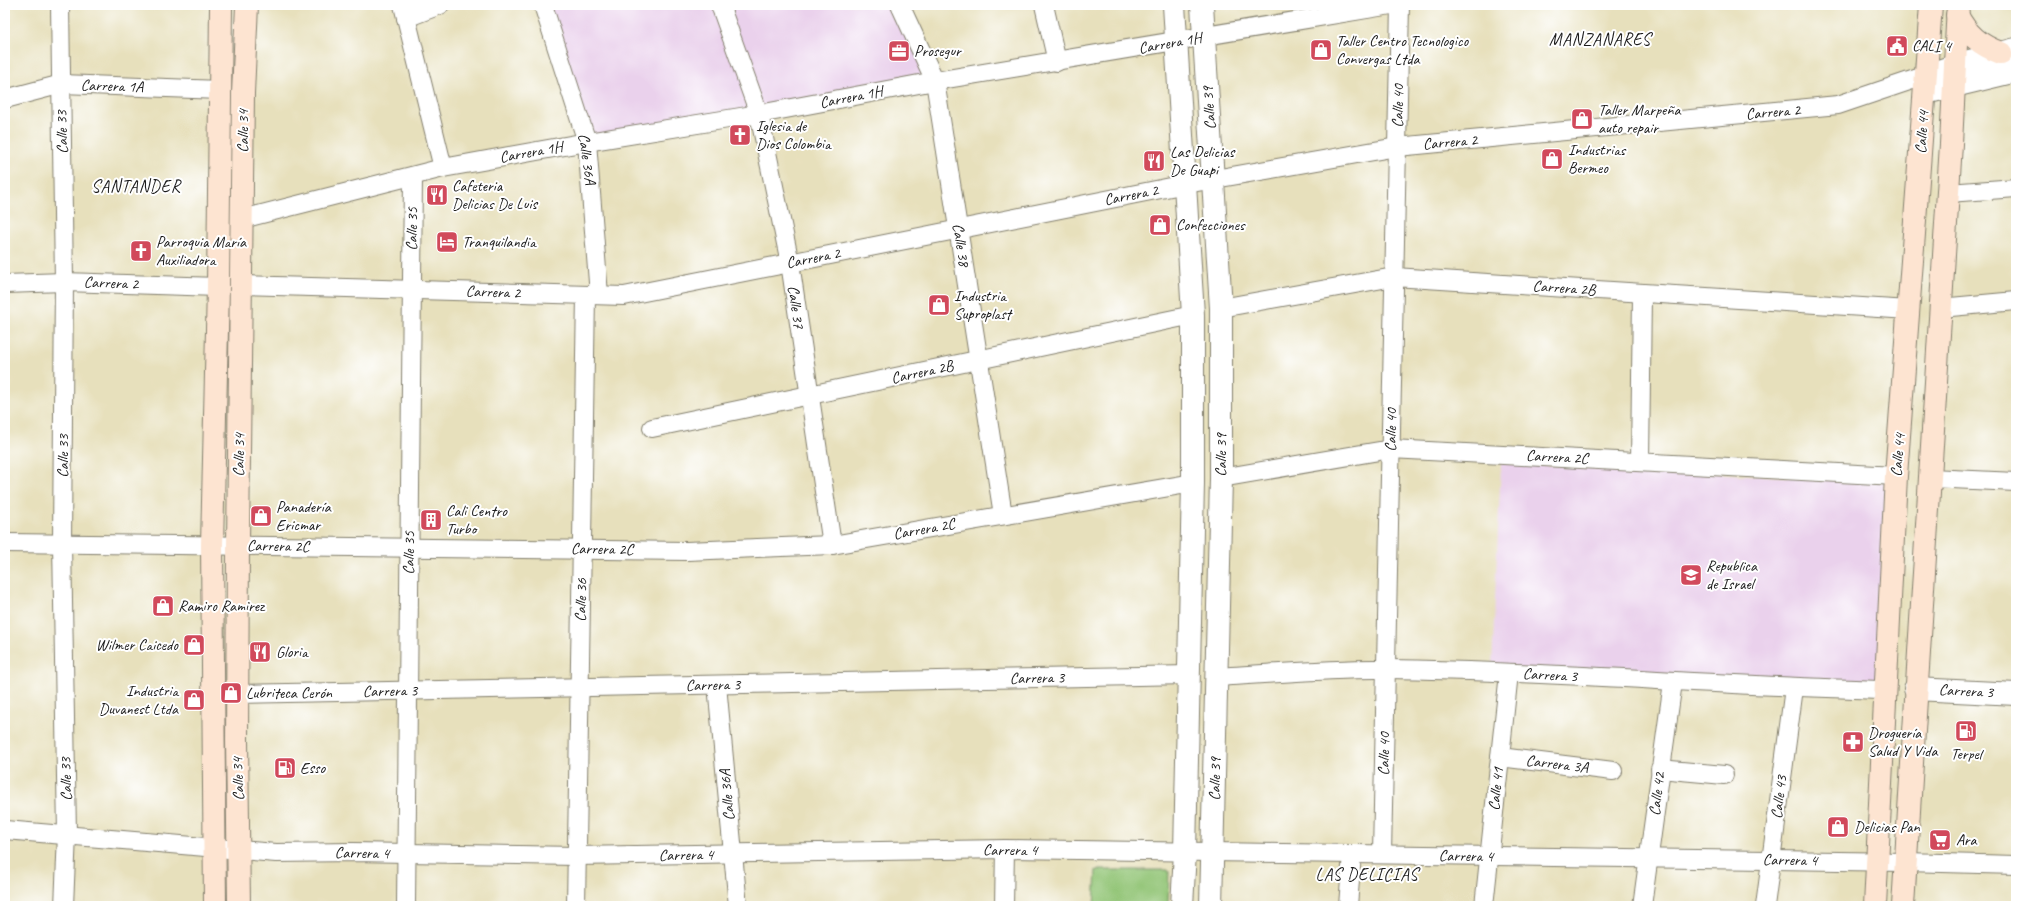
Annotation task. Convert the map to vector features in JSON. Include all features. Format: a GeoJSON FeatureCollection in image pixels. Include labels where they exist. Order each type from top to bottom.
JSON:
{"type":"FeatureCollection","features":[{"type":"Feature","properties":{"kind":"main road","name":"Calle 34"},"geometry":{"type":"LineString","coordinates":[[215,906],[212,545],[218,287],[221,5]]}},
{"type":"Feature","properties":{"kind":"main road","name":"Calle 34"},"geometry":{"type":"LineString","coordinates":[[239,906],[238,545],[243,93],[247,5]]}},
{"type":"Feature","properties":{"kind":"main road","name":"Calle 44"},"geometry":{"type":"LineString","coordinates":[[1875,906],[1884,690],[1896,476],[1932,5]]}},
{"type":"Feature","properties":{"kind":"main road","name":"Calle 44"},"geometry":{"type":"LineString","coordinates":[[1902,906],[1948,193],[1958,10]]}},
{"type":"Feature","properties":{"kind":"main road"},"geometry":{"type":"LineString","coordinates":[[1958,10],[1967,31],[1973,38],[1991,49],[2008,51]]}},
{"type":"Feature","properties":{"kind":"main road"},"geometry":{"type":"LineString","coordinates":[[1904,381],[1936,382]]}},
{"type":"Feature","properties":{"kind":"street","name":"Calle 33"},"geometry":{"type":"LineString","coordinates":[[60,5],[64,282],[62,543],[67,834],[64,906]]}},
{"type":"Feature","properties":{"kind":"street"},"geometry":{"type":"LineString","coordinates":[[440,5],[405,11],[444,168]]}},
{"type":"Feature","properties":{"kind":"street","name":"Calle 36A"},"geometry":{"type":"LineString","coordinates":[[543,5],[587,142],[593,295]]}},
{"type":"Feature","properties":{"kind":"street","name":"Calle 37"},"geometry":{"type":"LineString","coordinates":[[720,5],[759,114],[790,263],[832,545]]}},
{"type":"Feature","properties":{"kind":"street","name":"Calle 38"},"geometry":{"type":"LineString","coordinates":[[900,5],[936,81],[1003,515]]}},
{"type":"Feature","properties":{"kind":"street"},"geometry":{"type":"LineString","coordinates":[[1044,5],[1057,62]]}},
{"type":"Feature","properties":{"kind":"street","name":"Calle 39"},"geometry":{"type":"LineString","coordinates":[[1174,5],[1193,316],[1193,483],[1185,852],[1182,906]]}},
{"type":"Feature","properties":{"kind":"street","name":"Calle 39"},"geometry":{"type":"LineString","coordinates":[[1202,5],[1221,308],[1221,478],[1216,677],[1214,852],[1211,906]]}},
{"type":"Feature","properties":{"kind":"street","name":"Carrera 1H"},"geometry":{"type":"LineString","coordinates":[[242,219],[444,168],[587,142],[759,114],[936,81],[1391,5]]}},
{"type":"Feature","properties":{"kind":"street","name":"Calle 40"},"geometry":{"type":"LineString","coordinates":[[1382,854],[1400,5]]}},
{"type":"Feature","properties":{"kind":"street","name":"Carrera 2"},"geometry":{"type":"LineString","coordinates":[[241,285],[624,296],[1186,184],[1397,147],[1838,106],[1954,76],[2008,51]]}},
{"type":"Feature","properties":{"kind":"street","name":"Carrera 2"},"geometry":{"type":"LineString","coordinates":[[1954,76],[2016,71]]}},
{"type":"Feature","properties":{"kind":"street","name":"Carrera 1A"},"geometry":{"type":"LineString","coordinates":[[5,99],[62,84],[220,90]]}},
{"type":"Feature","properties":{"kind":"street","name":"Calle 35"},"geometry":{"type":"LineString","coordinates":[[406,906],[413,176]]}},
{"type":"Feature","properties":{"kind":"street"},"geometry":{"type":"LineString","coordinates":[[1948,193],[2016,188]]}},
{"type":"Feature","properties":{"kind":"street","name":"Carrera 2B"},"geometry":{"type":"LineString","coordinates":[[1221,308],[1394,277],[1909,310]]}},
{"type":"Feature","properties":{"kind":"street","name":"Carrera 2"},"geometry":{"type":"LineString","coordinates":[[5,284],[64,282],[218,287]]}},
{"type":"Feature","properties":{"kind":"street"},"geometry":{"type":"LineString","coordinates":[[1640,462],[1642,293]]}},
{"type":"Feature","properties":{"kind":"street","name":"Calle 36"},"geometry":{"type":"LineString","coordinates":[[576,906],[579,687],[593,295]]}},
{"type":"Feature","properties":{"kind":"street"},"geometry":{"type":"LineString","coordinates":[[1940,308],[2016,301]]}},
{"type":"Feature","properties":{"kind":"street","name":"Carrera 2B"},"geometry":{"type":"LineString","coordinates":[[652,428],[1193,316]]}},
{"type":"Feature","properties":{"kind":"street","name":"Carrera 2C"},"geometry":{"type":"LineString","coordinates":[[1221,478],[1391,449],[1896,476]]}},
{"type":"Feature","properties":{"kind":"street"},"geometry":{"type":"LineString","coordinates":[[1930,478],[2016,482]]}},
{"type":"Feature","properties":{"kind":"street","name":"Carrera 2C"},"geometry":{"type":"LineString","coordinates":[[5,542],[687,551],[832,545],[1193,483]]}},
{"type":"Feature","properties":{"kind":"street","name":"Carrera 3"},"geometry":{"type":"LineString","coordinates":[[1216,677],[1386,669],[1509,673],[1794,688],[1884,690]]}},
{"type":"Feature","properties":{"kind":"street","name":"Calle 41"},"geometry":{"type":"LineString","coordinates":[[1484,906],[1509,673]]}},
{"type":"Feature","properties":{"kind":"street","name":"Carrera 3"},"geometry":{"type":"LineString","coordinates":[[238,694],[1189,675]]}},
{"type":"Feature","properties":{"kind":"street","name":"Calle 42"},"geometry":{"type":"LineString","coordinates":[[1642,906],[1673,682]]}},
{"type":"Feature","properties":{"kind":"street","name":"Calle 36A"},"geometry":{"type":"LineString","coordinates":[[717,684],[738,906]]}},
{"type":"Feature","properties":{"kind":"street","name":"Calle 43"},"geometry":{"type":"LineString","coordinates":[[1765,906],[1794,688]]}},
{"type":"Feature","properties":{"kind":"street","name":"Carrera 3"},"geometry":{"type":"LineString","coordinates":[[1916,689],[2016,694]]}},
{"type":"Feature","properties":{"kind":"street","name":"Carrera 3A"},"geometry":{"type":"LineString","coordinates":[[1500,757],[1613,771]]}},
{"type":"Feature","properties":{"kind":"street"},"geometry":{"type":"LineString","coordinates":[[1660,769],[1724,775]]}},
{"type":"Feature","properties":{"kind":"street","name":"Carrera 4"},"geometry":{"type":"LineString","coordinates":[[5,830],[67,834],[215,849],[276,853],[406,853],[576,856],[1005,849],[1877,861],[2016,865]]}},
{"type":"Feature","properties":{"kind":"street"},"geometry":{"type":"LineString","coordinates":[[1004,906],[1005,849]]}},
{"type":"Feature","properties":{"kind":"street"},"geometry":{"type":"LineString","coordinates":[[1348,906],[1352,854]]}},
{"type":"Feature","properties":{"kind":"shaded area"},"geometry":{"type":"Polygon","coordinates":[[[543,5],[900,5],[935,81],[587,142],[543,5]]]}},
{"type":"Feature","properties":{"kind":"shaded area","name":"Republica de Israel"},"geometry":{"type":"Polygon","coordinates":[[[1501,463],[1890,482],[1880,685],[1492,668],[1501,463]]]}},
{"type":"Feature","properties":{"kind":"green space"},"geometry":{"type":"Polygon","coordinates":[[[1096,870],[1169,870],[1168,906],[1094,906],[1096,870]]]}},
{"type":"Feature","properties":{"kind":"place","name":"CALI 4"},"geometry":{"type":"Point","coordinates":[1897,46]}},
{"type":"Feature","properties":{"kind":"place","name":"Taller Centro Tecnologico Convergas Ltda"},"geometry":{"type":"Point","coordinates":[1321,50]}},
{"type":"Feature","properties":{"kind":"place","name":"Prosegur"},"geometry":{"type":"Point","coordinates":[899,51]}},
{"type":"Feature","properties":{"kind":"place","name":"Taller Marpeña auto repair"},"geometry":{"type":"Point","coordinates":[1582,119]}},
{"type":"Feature","properties":{"kind":"place","name":"Iglesia de Dios Colombia"},"geometry":{"type":"Point","coordinates":[740,135]}},
{"type":"Feature","properties":{"kind":"place","name":"Industrias Bermeo"},"geometry":{"type":"Point","coordinates":[1552,159]}},
{"type":"Feature","properties":{"kind":"place","name":"Las Delicias De Guapi"},"geometry":{"type":"Point","coordinates":[1154,161]}},
{"type":"Feature","properties":{"kind":"place","name":"Cafeteria Delicias De Luis"},"geometry":{"type":"Point","coordinates":[437,195]}},
{"type":"Feature","properties":{"kind":"place","name":"Confecciones"},"geometry":{"type":"Point","coordinates":[1160,225]}},
{"type":"Feature","properties":{"kind":"place","name":"Tranquilandia"},"geometry":{"type":"Point","coordinates":[447,242]}},
{"type":"Feature","properties":{"kind":"place","name":"Parroquia María Auxiliadora"},"geometry":{"type":"Point","coordinates":[141,251]}},
{"type":"Feature","properties":{"kind":"place","name":"Industria Suproplast"},"geometry":{"type":"Point","coordinates":[939,305]}},
{"type":"Feature","properties":{"kind":"place","name":"Panadería Ericmar"},"geometry":{"type":"Point","coordinates":[261,516]}},
{"type":"Feature","properties":{"kind":"place","name":"Cali Centro Turbo"},"geometry":{"type":"Point","coordinates":[431,520]}},
{"type":"Feature","properties":{"kind":"place","name":"Republica de Israel"},"geometry":{"type":"Point","coordinates":[1691,575]}},
{"type":"Feature","properties":{"kind":"place","name":"Ramiro Ramirez"},"geometry":{"type":"Point","coordinates":[163,606]}},
{"type":"Feature","properties":{"kind":"place","name":"Wilmer Caicedo"},"geometry":{"type":"Point","coordinates":[194,645]}},
{"type":"Feature","properties":{"kind":"place","name":"Gloria"},"geometry":{"type":"Point","coordinates":[260,652]}},
{"type":"Feature","properties":{"kind":"place","name":"Lubriteca Cerón"},"geometry":{"type":"Point","coordinates":[231,693]}},
{"type":"Feature","properties":{"kind":"place","name":"Industria Duvanest Ltda"},"geometry":{"type":"Point","coordinates":[194,700]}},
{"type":"Feature","properties":{"kind":"place","name":"Terpel"},"geometry":{"type":"Point","coordinates":[1966,731]}},
{"type":"Feature","properties":{"kind":"place","name":"Droguería Salud Y Vida"},"geometry":{"type":"Point","coordinates":[1853,742]}},
{"type":"Feature","properties":{"kind":"place","name":"Esso"},"geometry":{"type":"Point","coordinates":[285,768]}},
{"type":"Feature","properties":{"kind":"place","name":"Delicias Pan"},"geometry":{"type":"Point","coordinates":[1838,827]}},
{"type":"Feature","properties":{"kind":"place","name":"Ara"},"geometry":{"type":"Point","coordinates":[1940,840]}},
{"type":"Feature","properties":{"kind":"district","name":"MANZANARES"},"geometry":{"type":"Point","coordinates":[1600,39]}},
{"type":"Feature","properties":{"kind":"district","name":"SANTANDER"},"geometry":{"type":"Point","coordinates":[136,186]}},
{"type":"Feature","properties":{"kind":"district","name":"LAS DELICIAS"},"geometry":{"type":"Point","coordinates":[1367,874]}}]}
